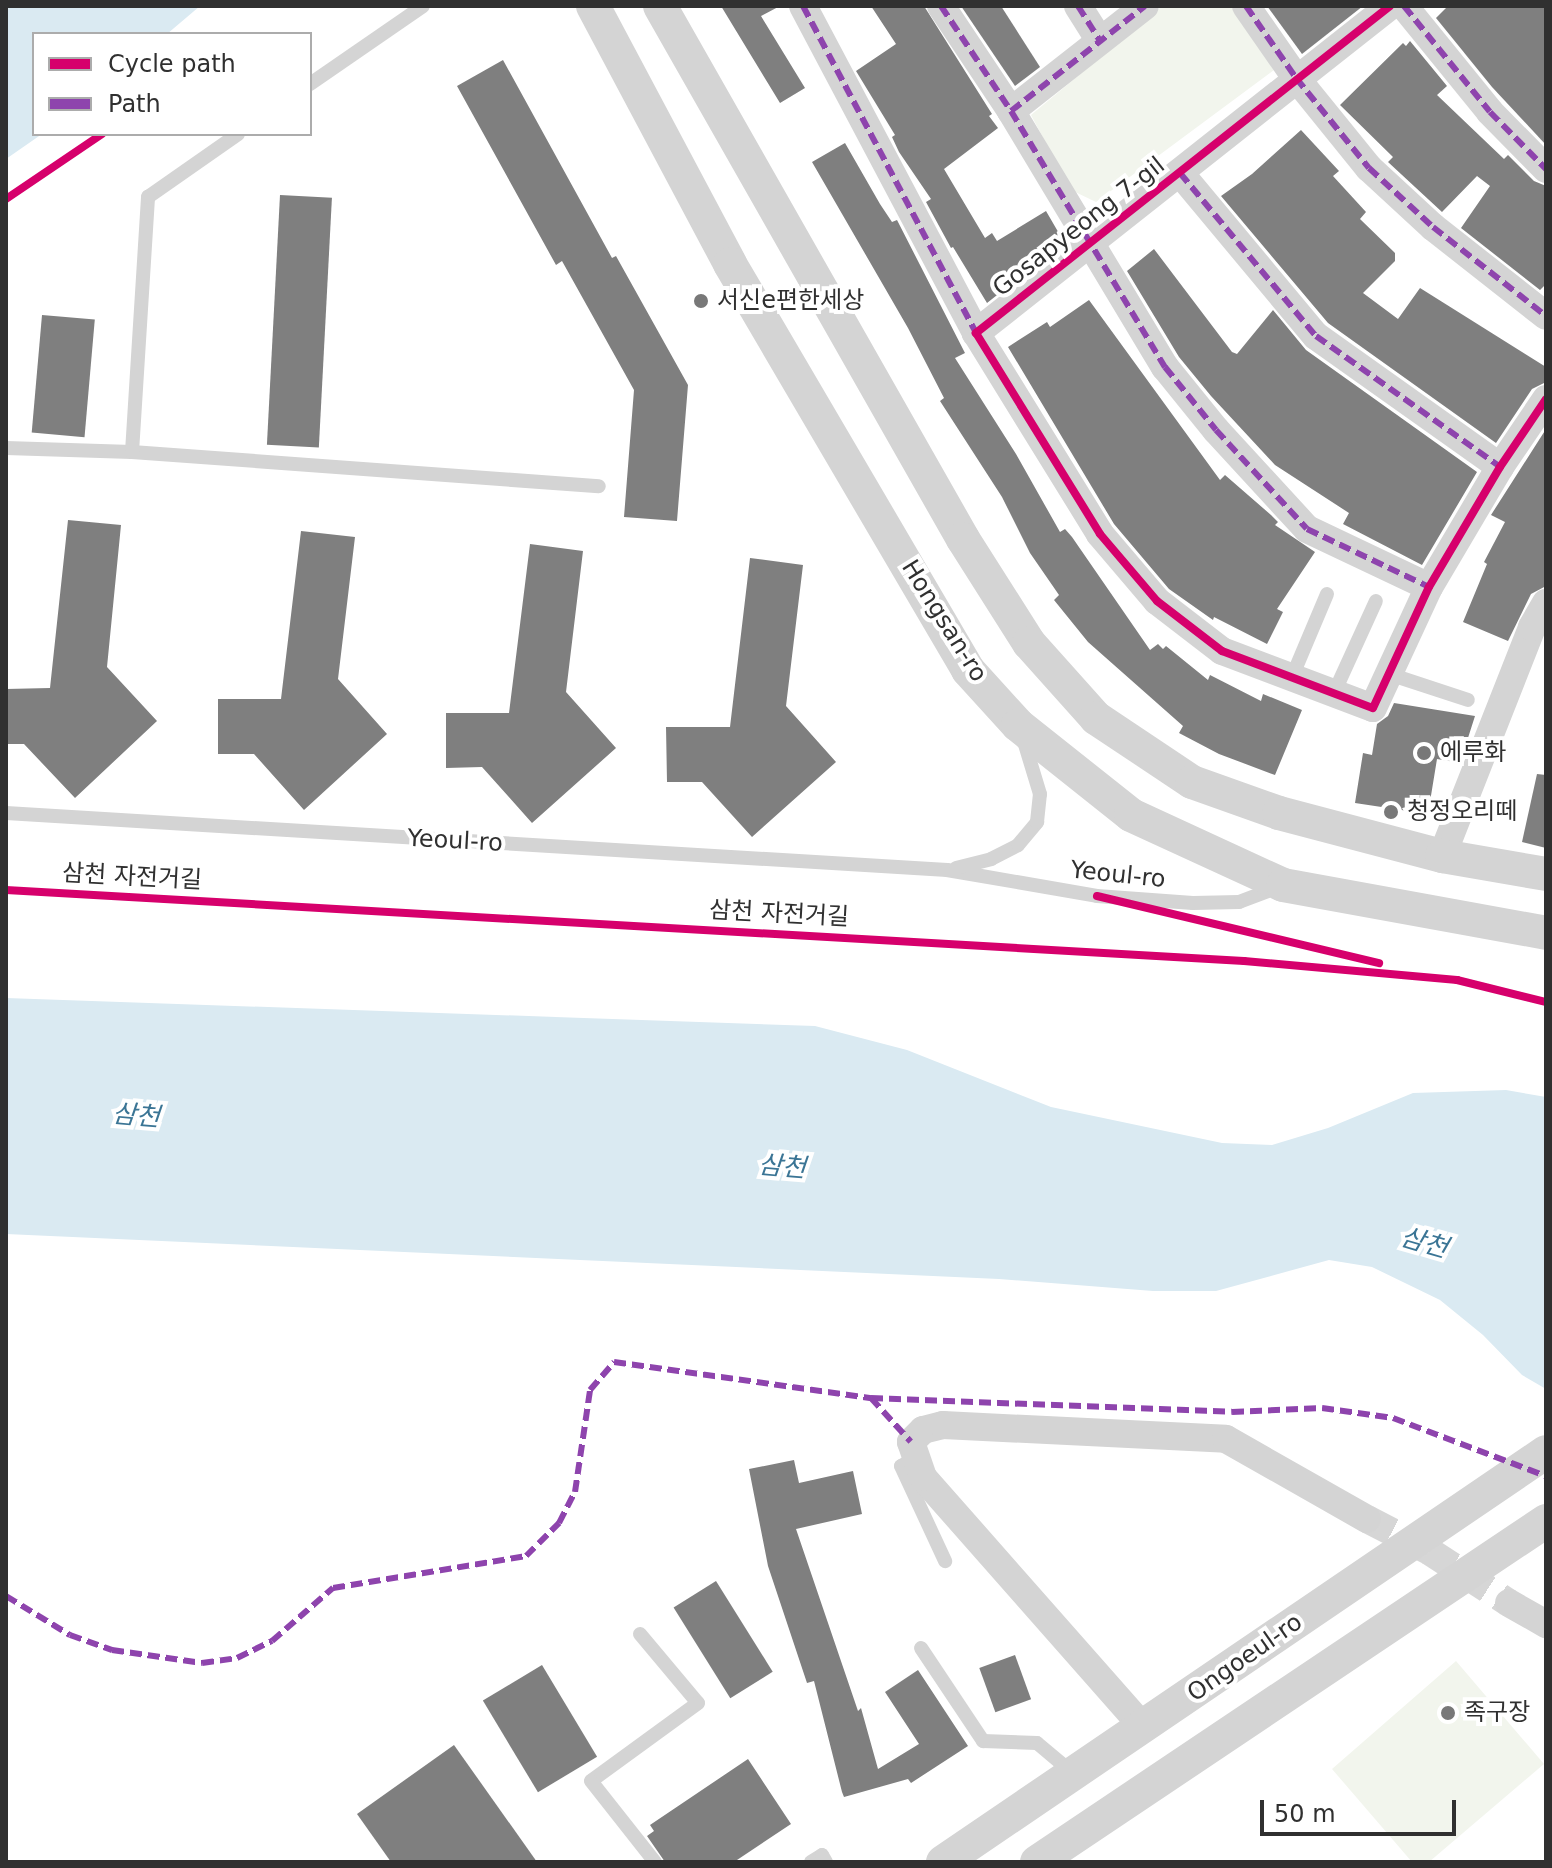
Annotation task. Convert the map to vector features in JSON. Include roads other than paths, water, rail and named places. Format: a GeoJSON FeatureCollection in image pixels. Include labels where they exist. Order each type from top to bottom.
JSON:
{"type":"FeatureCollection","features":[{"type":"Feature","properties":{"kind":"street","name":"Hongsan-ro"},"geometry":{"type":"LineString","coordinates":[[593,6],[730,264],[968,670],[1018,725],[1131,815],[1283,885],[1546,933]]}},
{"type":"Feature","properties":{"kind":"street"},"geometry":{"type":"LineString","coordinates":[[660,6],[963,539],[1029,643],[1096,718],[1192,782],[1279,813],[1442,856],[1546,874]]}},
{"type":"Feature","properties":{"kind":"street","name":"Gosapyeong 7-gil"},"geometry":{"type":"LineString","coordinates":[[803,6],[976,333],[1100,534],[1157,601],[1222,651],[1373,708],[1389,674]]}},
{"type":"Feature","properties":{"kind":"street","name":"Gosapyeong 7-gil"},"geometry":{"type":"LineString","coordinates":[[941,6],[1011,111],[1165,367],[1216,430],[1307,529],[1429,587]]}},
{"type":"Feature","properties":{"kind":"street"},"geometry":{"type":"LineString","coordinates":[[1078,6],[1100,41]]}},
{"type":"Feature","properties":{"kind":"street"},"geometry":{"type":"LineString","coordinates":[[1011,111],[1145,6]]}},
{"type":"Feature","properties":{"kind":"street"},"geometry":{"type":"LineString","coordinates":[[1246,6],[1296,78],[1369,168],[1433,227],[1546,316]]}},
{"type":"Feature","properties":{"kind":"street","name":"Gosapyeong 7-gil"},"geometry":{"type":"LineString","coordinates":[[976,333],[1390,6]]}},
{"type":"Feature","properties":{"kind":"street"},"geometry":{"type":"LineString","coordinates":[[1404,6],[1490,112],[1546,169]]}},
{"type":"Feature","properties":{"kind":"street","name":"Gosapyeong 7-gil"},"geometry":{"type":"LineString","coordinates":[[1180,173],[1316,336],[1500,467]]}},
{"type":"Feature","properties":{"kind":"street"},"geometry":{"type":"LineString","coordinates":[[1389,674],[1429,587],[1500,467],[1546,399]]}},
{"type":"Feature","properties":{"kind":"street"},"geometry":{"type":"LineString","coordinates":[[1442,856],[1532,627],[1546,603]]}},
{"type":"Feature","properties":{"kind":"street"},"geometry":{"type":"LineString","coordinates":[[1144,1728],[923,1477],[911,1442],[923,1430],[943,1425],[1226,1439],[1367,1519]]}},
{"type":"Feature","properties":{"kind":"street","name":"Ongoeul-ro"},"geometry":{"type":"LineString","coordinates":[[943,1862],[1546,1452]]}},
{"type":"Feature","properties":{"kind":"street"},"geometry":{"type":"LineString","coordinates":[[1037,1862],[1546,1521]]}},
{"type":"Feature","properties":{"kind":"street"},"geometry":{"type":"LineString","coordinates":[[1509,1603],[1546,1624]]}},
{"type":"Feature","properties":{"kind":"street"},"geometry":{"type":"LineString","coordinates":[[1278,1635],[1311,1678]]}},
{"type":"Feature","properties":{"kind":"lane"},"geometry":{"type":"LineString","coordinates":[[312,83],[423,6]]}},
{"type":"Feature","properties":{"kind":"lane"},"geometry":{"type":"LineString","coordinates":[[132,452],[148,197],[235,136]]}},
{"type":"Feature","properties":{"kind":"lane"},"geometry":{"type":"LineString","coordinates":[[6,448],[132,452],[599,486]]}},
{"type":"Feature","properties":{"kind":"lane"},"geometry":{"type":"LineString","coordinates":[[1292,677],[1327,594]]}},
{"type":"Feature","properties":{"kind":"lane"},"geometry":{"type":"LineString","coordinates":[[1334,693],[1376,601]]}},
{"type":"Feature","properties":{"kind":"lane"},"geometry":{"type":"LineString","coordinates":[[1389,674],[1468,700]]}},
{"type":"Feature","properties":{"kind":"lane"},"geometry":{"type":"LineString","coordinates":[[947,870],[991,859],[1018,845],[1037,822],[1040,794],[1018,725]]}},
{"type":"Feature","properties":{"kind":"lane","name":"Yeoul-ro"},"geometry":{"type":"LineString","coordinates":[[6,813],[947,870],[1097,896],[1193,903],[1239,902],[1283,885]]}},
{"type":"Feature","properties":{"kind":"lane"},"geometry":{"type":"LineString","coordinates":[[915,1458],[901,1466],[945,1561]]}},
{"type":"Feature","properties":{"kind":"lane"},"geometry":{"type":"LineString","coordinates":[[640,1634],[698,1703],[591,1781],[655,1862]]}},
{"type":"Feature","properties":{"kind":"lane"},"geometry":{"type":"LineString","coordinates":[[921,1648],[983,1741],[1037,1743],[1075,1774]]}},
{"type":"Feature","properties":{"kind":"lane"},"geometry":{"type":"LineString","coordinates":[[811,1862],[822,1855],[826,1862]]}},
{"type":"Feature","properties":{"kind":"water"},"geometry":{"type":"Polygon","coordinates":[[[6,6],[200,6],[169,32],[32,32],[32,136],[39,136],[6,159],[6,6]]]}},
{"type":"Feature","properties":{"kind":"water","name":"삼천"},"geometry":{"type":"Polygon","coordinates":[[[6,998],[815,1026],[907,1050],[1051,1107],[1222,1143],[1272,1145],[1328,1128],[1413,1093],[1506,1090],[1546,1097],[1546,1389],[1522,1375],[1483,1335],[1440,1300],[1372,1267],[1329,1260],[1216,1291],[1153,1291],[999,1279],[6,1234],[6,998]]]}},
{"type":"Feature","properties":{"kind":"tunnel"},"geometry":{"type":"LineString","coordinates":[[1367,1519],[1429,1551],[1509,1603]]}},
{"type":"Feature","properties":{"kind":"place","name":"서신e편한세상"},"geometry":{"type":"Point","coordinates":[701,301]}},
{"type":"Feature","properties":{"kind":"place","name":"에루화"},"geometry":{"type":"Point","coordinates":[1424,753]}},
{"type":"Feature","properties":{"kind":"place","name":"청정오리떼"},"geometry":{"type":"Point","coordinates":[1391,812]}},
{"type":"Feature","properties":{"kind":"place","name":"족구장"},"geometry":{"type":"Point","coordinates":[1448,1713]}}]}
